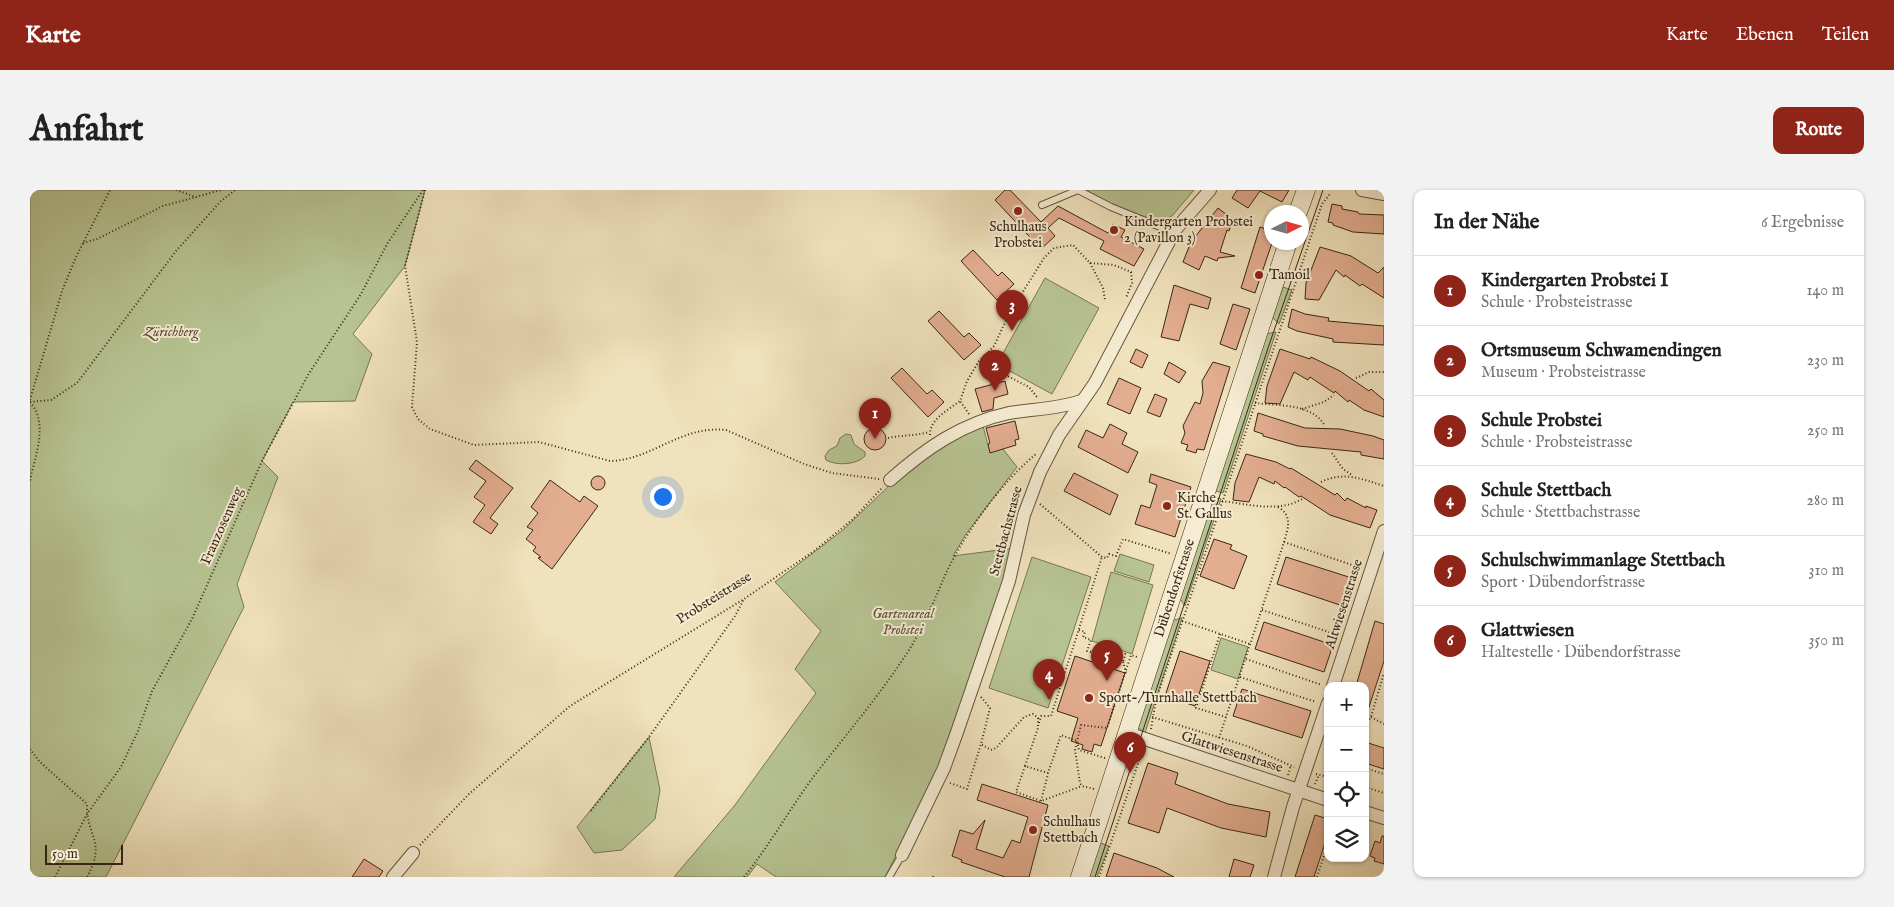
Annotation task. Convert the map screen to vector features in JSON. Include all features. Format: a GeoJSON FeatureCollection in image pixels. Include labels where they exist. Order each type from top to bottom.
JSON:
{"type":"FeatureCollection","features":[{"type":"Feature","properties":{"kind":"street","name":"Stettbachstrasse"},"geometry":{"type":"LineString","coordinates":[[902,855],[938,779],[956,735],[1009,581],[1029,499],[1052,448],[1081,401],[1095,383],[1175,230],[1210,190]]}},
{"type":"Feature","properties":{"kind":"street"},"geometry":{"type":"LineString","coordinates":[[1301,205],[1306,190]]}},
{"type":"Feature","properties":{"kind":"street"},"geometry":{"type":"LineString","coordinates":[[1362,190],[1384,194]]}},
{"type":"Feature","properties":{"kind":"street","name":"Dübendorfstrasse"},"geometry":{"type":"LineString","coordinates":[[1080,877],[1285,250]]}},
{"type":"Feature","properties":{"kind":"street"},"geometry":{"type":"LineString","coordinates":[[890,480],[921,452],[948,435],[974,424],[1009,413],[1070,405],[1081,401]]}},
{"type":"Feature","properties":{"kind":"street","name":"Altwiesenstrasse"},"geometry":{"type":"LineString","coordinates":[[1331,682],[1384,531]]}},
{"type":"Feature","properties":{"kind":"street"},"geometry":{"type":"LineString","coordinates":[[1274,877],[1324,703]]}},
{"type":"Feature","properties":{"kind":"street","name":"Glattwiesenstrasse"},"geometry":{"type":"LineString","coordinates":[[1127,733],[1324,799]]}},
{"type":"Feature","properties":{"kind":"street"},"geometry":{"type":"LineString","coordinates":[[1369,813],[1384,818]]}},
{"type":"Feature","properties":{"kind":"street"},"geometry":{"type":"LineString","coordinates":[[393,877],[413,853]]}},
{"type":"Feature","properties":{"kind":"lane"},"geometry":{"type":"LineString","coordinates":[[1042,205],[1078,190],[1111,207],[1175,230]]}},
{"type":"Feature","properties":{"kind":"lane","name":"Stettbachstrasse"},"geometry":{"type":"LineString","coordinates":[[888,877],[902,855]]}},
{"type":"Feature","properties":{"kind":"path"},"geometry":{"type":"LineString","coordinates":[[30,401],[62,291],[83,243],[110,190]]}},
{"type":"Feature","properties":{"kind":"path"},"geometry":{"type":"LineString","coordinates":[[176,190],[196,197]]}},
{"type":"Feature","properties":{"kind":"path"},"geometry":{"type":"LineString","coordinates":[[83,243],[97,239],[163,206],[221,190]]}},
{"type":"Feature","properties":{"kind":"path"},"geometry":{"type":"LineString","coordinates":[[30,401],[51,400],[77,384],[176,251],[221,202],[235,190]]}},
{"type":"Feature","properties":{"kind":"path"},"geometry":{"type":"LineString","coordinates":[[424,190],[405,266],[417,342],[412,407],[418,419],[430,429],[474,445],[539,442],[610,461],[620,461],[640,454],[688,433],[714,429],[726,430],[804,464],[832,473],[890,480]]}},
{"type":"Feature","properties":{"kind":"path","name":"Franzosenweg"},"geometry":{"type":"LineString","coordinates":[[55,877],[87,814],[121,768],[138,731],[152,691],[192,619],[262,461],[308,375],[361,294],[387,244],[424,190]]}},
{"type":"Feature","properties":{"kind":"path"},"geometry":{"type":"LineString","coordinates":[[1150,734],[1151,717],[1254,403],[1321,204],[1330,194]]}},
{"type":"Feature","properties":{"kind":"path"},"geometry":{"type":"LineString","coordinates":[[930,440],[929,432],[937,418],[960,401],[979,361],[994,346],[1027,284],[1044,258],[1054,248],[1073,245],[1090,264],[1102,288],[1105,300]]}},
{"type":"Feature","properties":{"kind":"path"},"geometry":{"type":"LineString","coordinates":[[1090,264],[1114,265],[1131,272],[1132,283],[1126,302]]}},
{"type":"Feature","properties":{"kind":"path"},"geometry":{"type":"LineString","coordinates":[[979,361],[1029,387],[1041,403]]}},
{"type":"Feature","properties":{"kind":"path"},"geometry":{"type":"LineString","coordinates":[[1356,378],[1369,372],[1384,372]]}},
{"type":"Feature","properties":{"kind":"path"},"geometry":{"type":"LineString","coordinates":[[1302,409],[1324,402],[1334,395]]}},
{"type":"Feature","properties":{"kind":"path"},"geometry":{"type":"LineString","coordinates":[[30,401],[39,414],[41,424],[30,481]]}},
{"type":"Feature","properties":{"kind":"path"},"geometry":{"type":"LineString","coordinates":[[960,401],[972,418]]}},
{"type":"Feature","properties":{"kind":"path"},"geometry":{"type":"LineString","coordinates":[[1254,403],[1302,409],[1315,413],[1325,426]]}},
{"type":"Feature","properties":{"kind":"path"},"geometry":{"type":"LineString","coordinates":[[888,438],[903,435],[916,436],[929,432]]}},
{"type":"Feature","properties":{"kind":"path"},"geometry":{"type":"LineString","coordinates":[[744,877],[811,781],[908,652],[930,611],[948,569],[970,533],[1004,485],[1019,468],[1039,452]]}},
{"type":"Feature","properties":{"kind":"path"},"geometry":{"type":"LineString","coordinates":[[1332,453],[1343,469],[1354,476],[1384,486]]}},
{"type":"Feature","properties":{"kind":"path"},"geometry":{"type":"LineString","coordinates":[[1322,482],[1335,477],[1354,476]]}},
{"type":"Feature","properties":{"kind":"path","name":"Probsteistrasse"},"geometry":{"type":"LineString","coordinates":[[413,853],[469,794],[570,706],[744,599],[814,551],[852,520],[890,480]]}},
{"type":"Feature","properties":{"kind":"path"},"geometry":{"type":"LineString","coordinates":[[1029,499],[1043,506],[1102,556],[1107,558],[1109,554],[1116,556],[1123,540],[1177,556]]}},
{"type":"Feature","properties":{"kind":"path"},"geometry":{"type":"LineString","coordinates":[[1222,501],[1278,507],[1293,504],[1302,499]]}},
{"type":"Feature","properties":{"kind":"path"},"geometry":{"type":"LineString","coordinates":[[1219,738],[1284,542],[1289,522],[1287,516],[1278,507]]}},
{"type":"Feature","properties":{"kind":"path"},"geometry":{"type":"LineString","coordinates":[[1284,542],[1365,569]]}},
{"type":"Feature","properties":{"kind":"path"},"geometry":{"type":"LineString","coordinates":[[1096,790],[1082,786],[1041,800],[1016,792],[1041,716],[1051,716],[1102,556]]}},
{"type":"Feature","properties":{"kind":"path"},"geometry":{"type":"LineString","coordinates":[[590,811],[649,737],[735,616],[744,599]]}},
{"type":"Feature","properties":{"kind":"path"},"geometry":{"type":"LineString","coordinates":[[1262,610],[1343,637]]}},
{"type":"Feature","properties":{"kind":"path"},"geometry":{"type":"LineString","coordinates":[[1182,621],[1250,644]]}},
{"type":"Feature","properties":{"kind":"path"},"geometry":{"type":"LineString","coordinates":[[1079,630],[1085,632],[1084,637],[1091,640],[1087,651],[1123,662]]}},
{"type":"Feature","properties":{"kind":"path"},"geometry":{"type":"LineString","coordinates":[[1220,634],[1196,708],[1226,718]]}},
{"type":"Feature","properties":{"kind":"path"},"geometry":{"type":"LineString","coordinates":[[1126,652],[1123,662],[1126,673]]}},
{"type":"Feature","properties":{"kind":"path"},"geometry":{"type":"LineString","coordinates":[[1082,786],[1075,750],[1082,725],[1107,728],[1131,655],[1140,657]]}},
{"type":"Feature","properties":{"kind":"path"},"geometry":{"type":"LineString","coordinates":[[1246,659],[1324,684]]}},
{"type":"Feature","properties":{"kind":"path"},"geometry":{"type":"LineString","coordinates":[[1369,720],[1384,673]]}},
{"type":"Feature","properties":{"kind":"path"},"geometry":{"type":"LineString","coordinates":[[1240,677],[1324,703]]}},
{"type":"Feature","properties":{"kind":"path"},"geometry":{"type":"LineString","coordinates":[[938,779],[967,789],[990,708],[984,699],[970,692]]}},
{"type":"Feature","properties":{"kind":"path"},"geometry":{"type":"LineString","coordinates":[[981,744],[991,750],[996,748],[1028,715],[1036,715],[1038,728]]}},
{"type":"Feature","properties":{"kind":"path"},"geometry":{"type":"LineString","coordinates":[[1151,717],[1247,746],[1298,769]]}},
{"type":"Feature","properties":{"kind":"path"},"geometry":{"type":"LineString","coordinates":[[1371,717],[1384,724]]}},
{"type":"Feature","properties":{"kind":"path"},"geometry":{"type":"LineString","coordinates":[[1041,800],[1061,736],[1077,741]]}},
{"type":"Feature","properties":{"kind":"path"},"geometry":{"type":"LineString","coordinates":[[1077,741],[1079,750],[1105,758]]}},
{"type":"Feature","properties":{"kind":"path"},"geometry":{"type":"LineString","coordinates":[[1099,877],[1135,770],[1146,748]]}},
{"type":"Feature","properties":{"kind":"path"},"geometry":{"type":"LineString","coordinates":[[30,749],[40,762],[87,804],[87,814],[97,845],[93,867],[87,877]]}},
{"type":"Feature","properties":{"kind":"path"},"geometry":{"type":"LineString","coordinates":[[1287,776],[1291,765]]}},
{"type":"Feature","properties":{"kind":"path"},"geometry":{"type":"LineString","coordinates":[[1025,766],[1048,773]]}},
{"type":"Feature","properties":{"kind":"path"},"geometry":{"type":"LineString","coordinates":[[1369,769],[1384,774]]}},
{"type":"Feature","properties":{"kind":"path"},"geometry":{"type":"LineString","coordinates":[[1311,772],[1324,776]]}},
{"type":"Feature","properties":{"kind":"path"},"geometry":{"type":"LineString","coordinates":[[1315,786],[1318,775]]}},
{"type":"Feature","properties":{"kind":"path"},"geometry":{"type":"LineString","coordinates":[[1369,788],[1384,793]]}},
{"type":"Feature","properties":{"kind":"path"},"geometry":{"type":"LineString","coordinates":[[1317,877],[1324,855]]}},
{"type":"Feature","properties":{"kind":"green space","name":"Zürichberg"},"geometry":{"type":"Polygon","coordinates":[[[30,190],[425,190],[405,266],[353,334],[372,354],[355,401],[293,402],[262,461],[278,477],[237,584],[244,607],[106,877],[30,877],[30,190]]]}},
{"type":"Feature","properties":{"kind":"green space"},"geometry":{"type":"Polygon","coordinates":[[[1084,190],[1194,190],[1172,216],[1160,223],[1112,204],[1084,190]]]}},
{"type":"Feature","properties":{"kind":"green space"},"geometry":{"type":"Polygon","coordinates":[[[1045,278],[1099,308],[1052,394],[997,364],[1045,278]]]}},
{"type":"Feature","properties":{"kind":"green space"},"geometry":{"type":"Polygon","coordinates":[[[1283,287],[1292,290],[1279,324],[1271,316],[1283,287]]]}},
{"type":"Feature","properties":{"kind":"green space"},"geometry":{"type":"Polygon","coordinates":[[[1276,332],[1223,493],[1212,490],[1265,334],[1276,332]]]}},
{"type":"Feature","properties":{"kind":"green space","name":"Gartenareal Probstei"},"geometry":{"type":"Polygon","coordinates":[[[983,426],[990,452],[1003,449],[1017,467],[966,534],[953,556],[1014,548],[941,767],[885,877],[776,877],[757,864],[747,877],[674,877],[735,805],[816,693],[795,669],[821,631],[775,582],[843,530],[893,482],[928,453],[983,426]]]}},
{"type":"Feature","properties":{"kind":"green space"},"geometry":{"type":"Polygon","coordinates":[[[846,434],[851,435],[854,444],[865,452],[865,456],[857,461],[846,464],[826,460],[825,456],[829,450],[837,446],[840,438],[846,434]]]}},
{"type":"Feature","properties":{"kind":"green space"},"geometry":{"type":"Polygon","coordinates":[[[1212,496],[1221,499],[1185,606],[1178,596],[1212,496]]]}},
{"type":"Feature","properties":{"kind":"green space"},"geometry":{"type":"Polygon","coordinates":[[[1120,554],[1154,565],[1149,582],[1114,571],[1120,554]]]}},
{"type":"Feature","properties":{"kind":"green space"},"geometry":{"type":"Polygon","coordinates":[[[1032,557],[1091,577],[1048,708],[989,688],[1032,557]]]}},
{"type":"Feature","properties":{"kind":"green space"},"geometry":{"type":"Polygon","coordinates":[[[1111,572],[1153,585],[1132,654],[1092,641],[1111,572]]]}},
{"type":"Feature","properties":{"kind":"green space"},"geometry":{"type":"Polygon","coordinates":[[[1182,618],[1145,733],[1138,727],[1170,621],[1182,618]]]}},
{"type":"Feature","properties":{"kind":"green space"},"geometry":{"type":"Polygon","coordinates":[[[1221,638],[1248,647],[1238,679],[1211,670],[1221,638]]]}},
{"type":"Feature","properties":{"kind":"green space"},"geometry":{"type":"Polygon","coordinates":[[[649,737],[660,790],[655,819],[622,850],[594,853],[577,827],[649,737]]]}},
{"type":"Feature","properties":{"kind":"green space"},"geometry":{"type":"Polygon","coordinates":[[[1098,842],[1109,846],[1097,877],[1086,877],[1098,842]]]}},
{"type":"Feature","properties":{"kind":"building"},"geometry":{"type":"Polygon","coordinates":[[[1005,190],[1010,190],[1041,222],[1058,206],[1108,233],[1113,224],[1125,230],[1121,237],[1144,249],[1134,266],[1100,249],[1104,241],[1059,218],[1048,228],[1055,236],[1041,249],[995,200],[1005,190]]]}},
{"type":"Feature","properties":{"kind":"building"},"geometry":{"type":"Polygon","coordinates":[[[1237,190],[1289,190],[1282,202],[1260,191],[1248,208],[1232,198],[1237,190]]]}},
{"type":"Feature","properties":{"kind":"building"},"geometry":{"type":"Polygon","coordinates":[[[1332,204],[1342,206],[1342,209],[1358,212],[1359,214],[1384,215],[1384,234],[1353,232],[1333,225],[1333,223],[1328,222],[1332,204]]]}},
{"type":"Feature","properties":{"kind":"building"},"geometry":{"type":"Polygon","coordinates":[[[1218,208],[1231,218],[1231,225],[1229,231],[1227,230],[1220,252],[1235,256],[1218,258],[1217,261],[1205,256],[1199,270],[1183,262],[1191,242],[1218,208]]]}},
{"type":"Feature","properties":{"kind":"building"},"geometry":{"type":"Polygon","coordinates":[[[1260,227],[1264,228],[1264,250],[1270,250],[1255,293],[1241,288],[1260,227]]]}},
{"type":"Feature","properties":{"kind":"building"},"geometry":{"type":"Polygon","coordinates":[[[1320,247],[1351,256],[1378,273],[1384,267],[1384,298],[1362,284],[1360,286],[1345,275],[1344,277],[1336,270],[1319,300],[1305,299],[1306,283],[1320,247]]]}},
{"type":"Feature","properties":{"kind":"building"},"geometry":{"type":"Polygon","coordinates":[[[973,250],[998,276],[1002,272],[1014,284],[997,300],[961,261],[973,250]]]}},
{"type":"Feature","properties":{"kind":"building"},"geometry":{"type":"Polygon","coordinates":[[[1174,285],[1211,298],[1208,309],[1190,304],[1179,341],[1161,337],[1174,285]]]}},
{"type":"Feature","properties":{"kind":"building"},"geometry":{"type":"Polygon","coordinates":[[[1233,304],[1250,309],[1236,350],[1220,344],[1233,304]]]}},
{"type":"Feature","properties":{"kind":"building"},"geometry":{"type":"Polygon","coordinates":[[[1292,309],[1305,314],[1329,318],[1328,321],[1384,326],[1384,345],[1333,342],[1333,339],[1297,331],[1288,327],[1292,309]]]}},
{"type":"Feature","properties":{"kind":"building"},"geometry":{"type":"Polygon","coordinates":[[[939,311],[964,337],[969,333],[981,345],[964,360],[928,321],[939,311]]]}},
{"type":"Feature","properties":{"kind":"building"},"geometry":{"type":"Polygon","coordinates":[[[1136,349],[1148,355],[1142,368],[1130,362],[1136,349]]]}},
{"type":"Feature","properties":{"kind":"building"},"geometry":{"type":"Polygon","coordinates":[[[1280,349],[1310,359],[1311,357],[1340,371],[1369,391],[1371,389],[1384,400],[1384,417],[1364,410],[1349,400],[1348,402],[1335,391],[1334,393],[1310,377],[1308,380],[1294,372],[1280,404],[1265,403],[1267,386],[1280,349]]]}},
{"type":"Feature","properties":{"kind":"building"},"geometry":{"type":"Polygon","coordinates":[[[1169,362],[1186,372],[1179,383],[1164,374],[1169,362]]]}},
{"type":"Feature","properties":{"kind":"building"},"geometry":{"type":"Polygon","coordinates":[[[1213,362],[1230,367],[1204,450],[1197,449],[1196,453],[1186,450],[1188,445],[1181,443],[1185,433],[1183,426],[1195,402],[1200,404],[1203,393],[1202,381],[1213,362]]]}},
{"type":"Feature","properties":{"kind":"building"},"geometry":{"type":"Polygon","coordinates":[[[902,368],[927,394],[932,390],[944,402],[928,417],[891,378],[902,368]]]}},
{"type":"Feature","properties":{"kind":"building"},"geometry":{"type":"Polygon","coordinates":[[[1119,378],[1141,388],[1130,414],[1107,404],[1119,378]]]}},
{"type":"Feature","properties":{"kind":"building"},"geometry":{"type":"Polygon","coordinates":[[[1005,381],[1008,394],[994,398],[993,409],[982,412],[975,389],[1005,381]]]}},
{"type":"Feature","properties":{"kind":"building"},"geometry":{"type":"Polygon","coordinates":[[[1155,394],[1167,399],[1160,417],[1147,412],[1155,394]]]}},
{"type":"Feature","properties":{"kind":"building"},"geometry":{"type":"Polygon","coordinates":[[[1258,413],[1305,428],[1340,429],[1384,440],[1384,459],[1361,455],[1361,452],[1298,446],[1263,436],[1263,434],[1254,431],[1258,413]]]}},
{"type":"Feature","properties":{"kind":"building"},"geometry":{"type":"Polygon","coordinates":[[[1015,421],[1019,439],[1015,440],[1016,445],[990,453],[988,444],[990,443],[986,428],[1015,421]]]}},
{"type":"Feature","properties":{"kind":"building"},"geometry":{"type":"Polygon","coordinates":[[[1110,424],[1127,433],[1122,444],[1138,452],[1128,473],[1078,447],[1086,430],[1103,438],[1110,424]]]}},
{"type":"Feature","properties":{"kind":"building"},"geometry":{"type":"Polygon","coordinates":[[[875,428],[885,435],[886,439],[879,449],[875,450],[865,443],[864,439],[871,429],[875,428]]]}},
{"type":"Feature","properties":{"kind":"building"},"geometry":{"type":"Polygon","coordinates":[[[1246,454],[1291,468],[1335,495],[1337,493],[1345,501],[1347,498],[1366,508],[1366,506],[1377,510],[1370,528],[1330,515],[1275,481],[1274,484],[1259,477],[1249,502],[1233,500],[1235,483],[1246,454]]]}},
{"type":"Feature","properties":{"kind":"building"},"geometry":{"type":"Polygon","coordinates":[[[476,460],[513,488],[490,518],[498,524],[491,534],[473,522],[485,505],[474,497],[486,481],[469,469],[476,460]]]}},
{"type":"Feature","properties":{"kind":"building"},"geometry":{"type":"Polygon","coordinates":[[[1074,473],[1118,495],[1110,515],[1064,491],[1074,473]]]}},
{"type":"Feature","properties":{"kind":"building","name":"Kirche St. Gallus"},"geometry":{"type":"Polygon","coordinates":[[[1151,474],[1191,487],[1175,537],[1135,524],[1141,505],[1150,508],[1157,485],[1149,482],[1151,474]]]}},
{"type":"Feature","properties":{"kind":"building"},"geometry":{"type":"Polygon","coordinates":[[[595,476],[601,476],[605,483],[601,490],[595,490],[591,486],[591,480],[595,476]]]}},
{"type":"Feature","properties":{"kind":"building"},"geometry":{"type":"Polygon","coordinates":[[[550,480],[580,502],[584,496],[598,506],[552,569],[538,558],[541,557],[533,551],[536,547],[526,539],[533,530],[527,527],[538,513],[531,507],[550,480]]]}},
{"type":"Feature","properties":{"kind":"building"},"geometry":{"type":"Polygon","coordinates":[[[1214,539],[1232,545],[1230,549],[1247,556],[1234,589],[1200,576],[1214,539]]]}},
{"type":"Feature","properties":{"kind":"building"},"geometry":{"type":"Polygon","coordinates":[[[1286,557],[1355,579],[1346,607],[1277,584],[1286,557]]]}},
{"type":"Feature","properties":{"kind":"building"},"geometry":{"type":"Polygon","coordinates":[[[1375,621],[1384,624],[1384,661],[1369,707],[1369,682],[1357,682],[1375,621]]]}},
{"type":"Feature","properties":{"kind":"building"},"geometry":{"type":"Polygon","coordinates":[[[1264,622],[1333,645],[1324,672],[1255,649],[1264,622]]]}},
{"type":"Feature","properties":{"kind":"building"},"geometry":{"type":"Polygon","coordinates":[[[1180,651],[1210,661],[1195,706],[1165,696],[1180,651]]]}},
{"type":"Feature","properties":{"kind":"building","name":"Sport-/Turnhalle Stettbach"},"geometry":{"type":"Polygon","coordinates":[[[1075,656],[1125,673],[1101,746],[1094,744],[1092,752],[1082,749],[1083,745],[1071,741],[1078,718],[1057,711],[1075,656]]]}},
{"type":"Feature","properties":{"kind":"building"},"geometry":{"type":"Polygon","coordinates":[[[1242,689],[1311,711],[1302,738],[1233,716],[1242,689]]]}},
{"type":"Feature","properties":{"kind":"building"},"geometry":{"type":"Polygon","coordinates":[[[1369,743],[1384,748],[1384,769],[1369,764],[1369,743]]]}},
{"type":"Feature","properties":{"kind":"building"},"geometry":{"type":"Polygon","coordinates":[[[1148,763],[1178,773],[1175,784],[1228,804],[1270,812],[1266,837],[1221,828],[1167,808],[1159,833],[1128,823],[1148,763]]]}},
{"type":"Feature","properties":{"kind":"building","name":"Schulhaus Stettbach"},"geometry":{"type":"Polygon","coordinates":[[[982,784],[1048,805],[1029,877],[1005,877],[961,862],[962,860],[952,856],[960,830],[973,834],[985,820],[976,849],[1003,858],[1012,840],[1020,843],[1028,817],[977,800],[982,784]]]}},
{"type":"Feature","properties":{"kind":"building"},"geometry":{"type":"Polygon","coordinates":[[[1315,815],[1324,818],[1324,846],[1314,877],[1295,877],[1315,815]]]}},
{"type":"Feature","properties":{"kind":"building"},"geometry":{"type":"Polygon","coordinates":[[[1382,836],[1384,836],[1384,864],[1374,861],[1375,858],[1370,856],[1375,841],[1380,843],[1382,836]]]}},
{"type":"Feature","properties":{"kind":"building"},"geometry":{"type":"Polygon","coordinates":[[[1114,853],[1157,868],[1174,877],[1106,877],[1114,853]]]}},
{"type":"Feature","properties":{"kind":"building"},"geometry":{"type":"Polygon","coordinates":[[[364,859],[383,871],[379,877],[352,877],[364,859]]]}},
{"type":"Feature","properties":{"kind":"building"},"geometry":{"type":"Polygon","coordinates":[[[1234,859],[1254,865],[1250,877],[1229,877],[1234,859]]]}},
{"type":"Feature","properties":{"kind":"tram line"},"geometry":{"type":"LineString","coordinates":[[1095,877],[1269,345],[1323,190]]}},
{"type":"Feature","properties":{"kind":"place","name":"Schulhaus Probstei"},"geometry":{"type":"Point","coordinates":[1018,211]}},
{"type":"Feature","properties":{"kind":"place","name":"Kindergarten Probstei 2 (Pavillon 3)"},"geometry":{"type":"Point","coordinates":[1114,230]}},
{"type":"Feature","properties":{"kind":"place","name":"Tamoil"},"geometry":{"type":"Point","coordinates":[1259,275]}},
{"type":"Feature","properties":{"kind":"place","name":"Schule Probstei"},"geometry":{"type":"Point","coordinates":[1012,331]}},
{"type":"Feature","properties":{"kind":"place","name":"Ortsmuseum Schwamendingen"},"geometry":{"type":"Point","coordinates":[995,391]}},
{"type":"Feature","properties":{"kind":"place","name":"Kindergarten Probstei I"},"geometry":{"type":"Point","coordinates":[875,439]}},
{"type":"Feature","properties":{"kind":"place","name":"Kirche St. Gallus"},"geometry":{"type":"Point","coordinates":[1167,506]}},
{"type":"Feature","properties":{"kind":"place","name":"Schulschwimmanlage Stettbach"},"geometry":{"type":"Point","coordinates":[1107,681]}},
{"type":"Feature","properties":{"kind":"place","name":"Sport-/Turnhalle Stettbach"},"geometry":{"type":"Point","coordinates":[1089,698]}},
{"type":"Feature","properties":{"kind":"place","name":"Schule Stettbach"},"geometry":{"type":"Point","coordinates":[1049,700]}},
{"type":"Feature","properties":{"kind":"place","name":"Glattwiesen"},"geometry":{"type":"Point","coordinates":[1130,773]}},
{"type":"Feature","properties":{"kind":"place","name":"Schulhaus Stettbach"},"geometry":{"type":"Point","coordinates":[1033,830]}}]}
